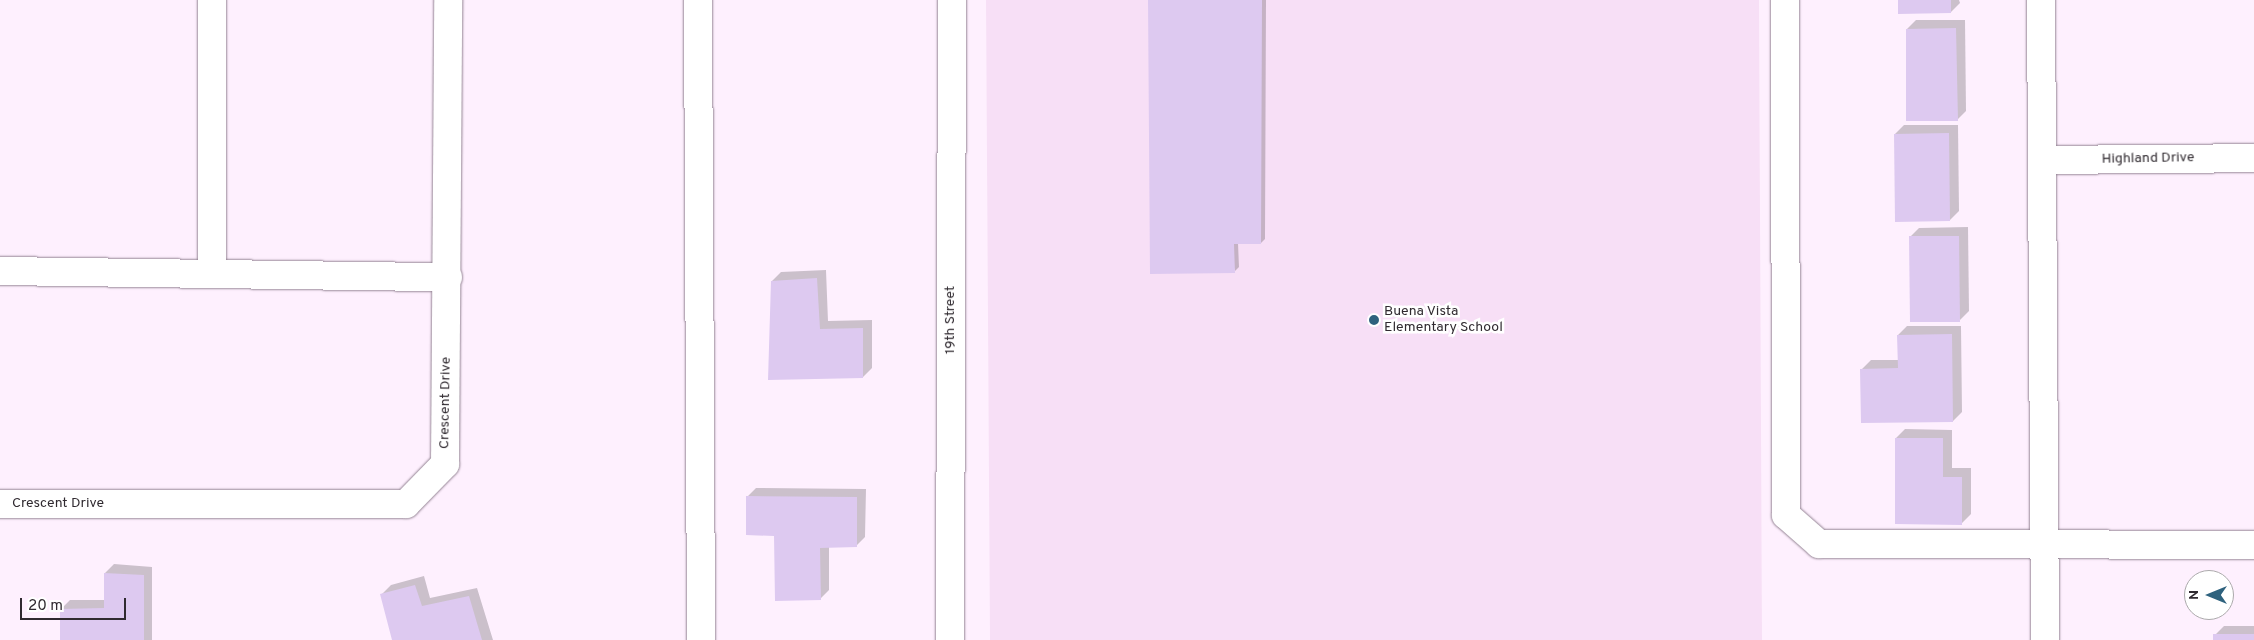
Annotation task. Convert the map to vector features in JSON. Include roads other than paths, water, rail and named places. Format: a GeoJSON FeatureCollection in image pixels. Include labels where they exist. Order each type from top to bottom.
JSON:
{"type":"FeatureCollection","features":[{"type":"Feature","properties":{"kind":"street"},"geometry":{"type":"LineString","coordinates":[[212,0],[212,272]]}},
{"type":"Feature","properties":{"kind":"street","name":"Crescent Drive"},"geometry":{"type":"LineString","coordinates":[[0,504],[406,504],[445,464],[448,276],[448,0]]}},
{"type":"Feature","properties":{"kind":"street"},"geometry":{"type":"LineString","coordinates":[[698,0],[701,640]]}},
{"type":"Feature","properties":{"kind":"street","name":"19th Street"},"geometry":{"type":"LineString","coordinates":[[950,640],[952,0]]}},
{"type":"Feature","properties":{"kind":"street"},"geometry":{"type":"LineString","coordinates":[[1785,0],[1786,515],[1819,544],[2254,546]]}},
{"type":"Feature","properties":{"kind":"street"},"geometry":{"type":"LineString","coordinates":[[2041,0],[2045,640]]}},
{"type":"Feature","properties":{"kind":"street","name":"Highland Drive"},"geometry":{"type":"LineString","coordinates":[[2042,160],[2254,158]]}},
{"type":"Feature","properties":{"kind":"street"},"geometry":{"type":"LineString","coordinates":[[0,271],[448,276]]}},
{"type":"Feature","properties":{"kind":"place","name":"Buena Vista Elementary School"},"geometry":{"type":"Point","coordinates":[1374,320]}}]}
